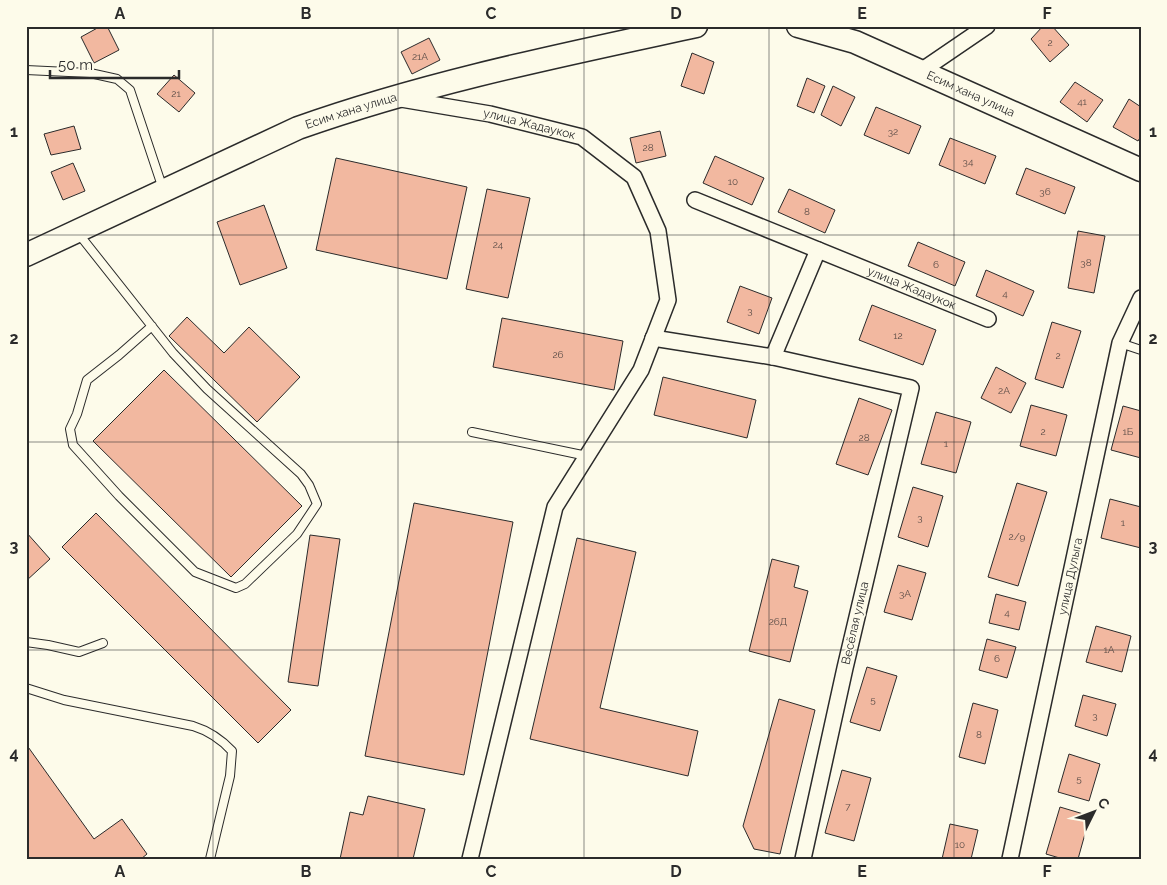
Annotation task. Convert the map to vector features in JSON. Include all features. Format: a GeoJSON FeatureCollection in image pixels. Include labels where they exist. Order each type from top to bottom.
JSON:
{"type":"FeatureCollection","features":[{"type":"Feature","properties":{"kind":"street","name":"Есим хана улица"},"geometry":{"type":"LineString","coordinates":[[26,256],[298,128],[344,112],[466,78],[696,26]]}},
{"type":"Feature","properties":{"kind":"street","name":"Есим хана улица"},"geometry":{"type":"LineString","coordinates":[[798,26],[855,42],[1141,170]]}},
{"type":"Feature","properties":{"kind":"street"},"geometry":{"type":"LineString","coordinates":[[921,71],[987,26]]}},
{"type":"Feature","properties":{"kind":"street","name":"улица Жадаукок"},"geometry":{"type":"LineString","coordinates":[[394,98],[490,114],[582,137],[634,177],[658,231],[668,300],[641,370],[555,507],[470,859]]}},
{"type":"Feature","properties":{"kind":"street","name":"улица Жадаукок"},"geometry":{"type":"LineString","coordinates":[[695,200],[988,319]]}},
{"type":"Feature","properties":{"kind":"street"},"geometry":{"type":"LineString","coordinates":[[653,338],[773,357],[818,250]]}},
{"type":"Feature","properties":{"kind":"street","name":"улица Дулыга"},"geometry":{"type":"LineString","coordinates":[[1010,859],[1018,814],[1120,343],[1141,298]]}},
{"type":"Feature","properties":{"kind":"street","name":"Весёлая улица"},"geometry":{"type":"LineString","coordinates":[[773,357],[911,388],[845,668],[804,859]]}},
{"type":"Feature","properties":{"kind":"lane"},"geometry":{"type":"LineString","coordinates":[[26,70],[90,73],[117,79],[130,90],[163,191]]}},
{"type":"Feature","properties":{"kind":"lane"},"geometry":{"type":"LineString","coordinates":[[76,232],[152,326],[173,353],[207,389],[301,474],[309,485],[318,504],[298,534],[245,584],[236,588],[195,572],[118,496],[73,445],[70,429],[77,414],[87,380],[120,355],[152,326]]}},
{"type":"Feature","properties":{"kind":"lane"},"geometry":{"type":"LineString","coordinates":[[1120,343],[1141,350]]}},
{"type":"Feature","properties":{"kind":"lane"},"geometry":{"type":"LineString","coordinates":[[472,432],[587,456]]}},
{"type":"Feature","properties":{"kind":"lane"},"geometry":{"type":"LineString","coordinates":[[26,642],[78,652],[103,643]]}},
{"type":"Feature","properties":{"kind":"lane"},"geometry":{"type":"LineString","coordinates":[[26,688],[64,700],[193,726],[206,730],[220,739],[232,751],[230,776],[210,859]]}},
{"type":"Feature","properties":{"kind":"building"},"geometry":{"type":"Polygon","coordinates":[[[101,26],[107,26],[119,50],[94,63],[81,37],[101,26]]]}},
{"type":"Feature","properties":{"kind":"building"},"geometry":{"type":"Polygon","coordinates":[[[1043,26],[1052,26],[1069,45],[1050,62],[1031,39],[1043,26]]]}},
{"type":"Feature","properties":{"kind":"building"},"geometry":{"type":"Polygon","coordinates":[[[429,38],[440,60],[412,74],[401,52],[429,38]]]}},
{"type":"Feature","properties":{"kind":"building"},"geometry":{"type":"Polygon","coordinates":[[[692,53],[714,62],[704,94],[681,86],[692,53]]]}},
{"type":"Feature","properties":{"kind":"building"},"geometry":{"type":"Polygon","coordinates":[[[174,75],[195,93],[179,112],[157,94],[174,75]]]}},
{"type":"Feature","properties":{"kind":"building"},"geometry":{"type":"Polygon","coordinates":[[[807,78],[825,86],[814,113],[797,106],[807,78]]]}},
{"type":"Feature","properties":{"kind":"building"},"geometry":{"type":"Polygon","coordinates":[[[1075,82],[1103,100],[1087,122],[1060,102],[1075,82]]]}},
{"type":"Feature","properties":{"kind":"building"},"geometry":{"type":"Polygon","coordinates":[[[833,86],[855,97],[841,126],[821,115],[833,86]]]}},
{"type":"Feature","properties":{"kind":"building"},"geometry":{"type":"Polygon","coordinates":[[[1129,99],[1141,107],[1141,136],[1138,141],[1113,127],[1129,99]]]}},
{"type":"Feature","properties":{"kind":"building"},"geometry":{"type":"Polygon","coordinates":[[[876,107],[921,126],[909,154],[864,135],[876,107]]]}},
{"type":"Feature","properties":{"kind":"building"},"geometry":{"type":"Polygon","coordinates":[[[74,126],[81,149],[51,155],[44,134],[74,126]]]}},
{"type":"Feature","properties":{"kind":"building"},"geometry":{"type":"Polygon","coordinates":[[[660,131],[666,156],[636,163],[630,138],[660,131]]]}},
{"type":"Feature","properties":{"kind":"building"},"geometry":{"type":"Polygon","coordinates":[[[950,138],[996,156],[985,184],[939,165],[950,138]]]}},
{"type":"Feature","properties":{"kind":"building"},"geometry":{"type":"Polygon","coordinates":[[[715,156],[764,178],[752,205],[703,183],[715,156]]]}},
{"type":"Feature","properties":{"kind":"building"},"geometry":{"type":"Polygon","coordinates":[[[336,158],[467,187],[447,279],[316,250],[336,158]]]}},
{"type":"Feature","properties":{"kind":"building"},"geometry":{"type":"Polygon","coordinates":[[[73,163],[85,191],[63,200],[51,172],[73,163]]]}},
{"type":"Feature","properties":{"kind":"building"},"geometry":{"type":"Polygon","coordinates":[[[1026,168],[1075,187],[1065,214],[1016,194],[1026,168]]]}},
{"type":"Feature","properties":{"kind":"building"},"geometry":{"type":"Polygon","coordinates":[[[487,189],[530,198],[508,298],[466,289],[487,189]]]}},
{"type":"Feature","properties":{"kind":"building"},"geometry":{"type":"Polygon","coordinates":[[[789,189],[835,210],[825,233],[778,212],[789,189]]]}},
{"type":"Feature","properties":{"kind":"building"},"geometry":{"type":"Polygon","coordinates":[[[264,205],[287,268],[240,285],[217,222],[264,205]]]}},
{"type":"Feature","properties":{"kind":"building"},"geometry":{"type":"Polygon","coordinates":[[[1078,231],[1105,236],[1094,293],[1068,288],[1078,231]]]}},
{"type":"Feature","properties":{"kind":"building"},"geometry":{"type":"Polygon","coordinates":[[[918,242],[965,262],[955,286],[908,266],[918,242]]]}},
{"type":"Feature","properties":{"kind":"building"},"geometry":{"type":"Polygon","coordinates":[[[986,270],[1034,291],[1023,316],[976,296],[986,270]]]}},
{"type":"Feature","properties":{"kind":"building"},"geometry":{"type":"Polygon","coordinates":[[[740,286],[772,298],[759,334],[727,322],[740,286]]]}},
{"type":"Feature","properties":{"kind":"building"},"geometry":{"type":"Polygon","coordinates":[[[872,305],[936,330],[923,365],[859,340],[872,305]]]}},
{"type":"Feature","properties":{"kind":"building"},"geometry":{"type":"Polygon","coordinates":[[[187,317],[224,353],[249,327],[300,377],[257,422],[169,336],[187,317]]]}},
{"type":"Feature","properties":{"kind":"building"},"geometry":{"type":"Polygon","coordinates":[[[502,318],[623,341],[614,390],[493,367],[502,318]]]}},
{"type":"Feature","properties":{"kind":"building"},"geometry":{"type":"Polygon","coordinates":[[[1052,322],[1081,331],[1063,388],[1035,379],[1052,322]]]}},
{"type":"Feature","properties":{"kind":"building"},"geometry":{"type":"Polygon","coordinates":[[[996,367],[1026,383],[1011,413],[981,398],[996,367]]]}},
{"type":"Feature","properties":{"kind":"building"},"geometry":{"type":"Polygon","coordinates":[[[164,370],[302,506],[231,577],[93,441],[164,370]]]}},
{"type":"Feature","properties":{"kind":"building"},"geometry":{"type":"Polygon","coordinates":[[[663,377],[756,400],[747,438],[654,415],[663,377]]]}},
{"type":"Feature","properties":{"kind":"building"},"geometry":{"type":"Polygon","coordinates":[[[859,398],[892,410],[868,475],[836,464],[859,398]]]}},
{"type":"Feature","properties":{"kind":"building"},"geometry":{"type":"Polygon","coordinates":[[[1031,405],[1067,415],[1056,456],[1020,446],[1031,405]]]}},
{"type":"Feature","properties":{"kind":"building"},"geometry":{"type":"Polygon","coordinates":[[[1123,406],[1141,411],[1141,458],[1111,450],[1123,406]]]}},
{"type":"Feature","properties":{"kind":"building"},"geometry":{"type":"Polygon","coordinates":[[[936,412],[971,422],[956,473],[921,464],[936,412]]]}},
{"type":"Feature","properties":{"kind":"building"},"geometry":{"type":"Polygon","coordinates":[[[1017,483],[1047,492],[1018,586],[988,577],[1017,483]]]}},
{"type":"Feature","properties":{"kind":"building"},"geometry":{"type":"Polygon","coordinates":[[[913,487],[943,496],[928,547],[898,537],[913,487]]]}},
{"type":"Feature","properties":{"kind":"building"},"geometry":{"type":"Polygon","coordinates":[[[1110,499],[1141,507],[1141,548],[1101,538],[1110,499]]]}},
{"type":"Feature","properties":{"kind":"building"},"geometry":{"type":"Polygon","coordinates":[[[414,503],[513,522],[464,775],[365,756],[414,503]]]}},
{"type":"Feature","properties":{"kind":"building"},"geometry":{"type":"Polygon","coordinates":[[[96,513],[291,710],[258,743],[62,547],[96,513]]]}},
{"type":"Feature","properties":{"kind":"building"},"geometry":{"type":"Polygon","coordinates":[[[26,532],[50,559],[26,581],[26,532]]]}},
{"type":"Feature","properties":{"kind":"building"},"geometry":{"type":"Polygon","coordinates":[[[310,535],[340,539],[318,686],[288,682],[310,535]]]}},
{"type":"Feature","properties":{"kind":"building"},"geometry":{"type":"Polygon","coordinates":[[[577,538],[636,552],[600,708],[698,731],[688,776],[530,739],[577,538]]]}},
{"type":"Feature","properties":{"kind":"building"},"geometry":{"type":"Polygon","coordinates":[[[772,559],[799,566],[794,587],[808,591],[790,662],[749,651],[772,559]]]}},
{"type":"Feature","properties":{"kind":"building"},"geometry":{"type":"Polygon","coordinates":[[[898,565],[926,573],[912,620],[884,612],[898,565]]]}},
{"type":"Feature","properties":{"kind":"building"},"geometry":{"type":"Polygon","coordinates":[[[996,594],[1026,602],[1019,630],[989,623],[996,594]]]}},
{"type":"Feature","properties":{"kind":"building"},"geometry":{"type":"Polygon","coordinates":[[[1096,626],[1131,636],[1122,672],[1086,662],[1096,626]]]}},
{"type":"Feature","properties":{"kind":"building"},"geometry":{"type":"Polygon","coordinates":[[[987,639],[1016,647],[1007,678],[979,670],[987,639]]]}},
{"type":"Feature","properties":{"kind":"building"},"geometry":{"type":"Polygon","coordinates":[[[867,667],[897,676],[880,731],[850,722],[867,667]]]}},
{"type":"Feature","properties":{"kind":"building"},"geometry":{"type":"Polygon","coordinates":[[[1083,695],[1116,704],[1107,736],[1075,726],[1083,695]]]}},
{"type":"Feature","properties":{"kind":"building"},"geometry":{"type":"Polygon","coordinates":[[[779,699],[815,710],[780,854],[754,849],[743,826],[779,699]]]}},
{"type":"Feature","properties":{"kind":"building"},"geometry":{"type":"Polygon","coordinates":[[[973,703],[998,710],[985,764],[959,757],[973,703]]]}},
{"type":"Feature","properties":{"kind":"building"},"geometry":{"type":"Polygon","coordinates":[[[26,744],[94,839],[122,819],[147,854],[141,859],[27,859],[26,744]]]}},
{"type":"Feature","properties":{"kind":"building"},"geometry":{"type":"Polygon","coordinates":[[[1069,754],[1100,764],[1089,801],[1058,792],[1069,754]]]}},
{"type":"Feature","properties":{"kind":"building"},"geometry":{"type":"Polygon","coordinates":[[[842,770],[871,778],[854,841],[825,833],[842,770]]]}},
{"type":"Feature","properties":{"kind":"building"},"geometry":{"type":"Polygon","coordinates":[[[368,796],[425,809],[413,859],[340,859],[350,812],[363,815],[368,796]]]}},
{"type":"Feature","properties":{"kind":"building"},"geometry":{"type":"Polygon","coordinates":[[[1060,807],[1090,816],[1078,859],[1063,859],[1046,854],[1060,807]]]}},
{"type":"Feature","properties":{"kind":"building"},"geometry":{"type":"Polygon","coordinates":[[[950,824],[978,830],[971,859],[942,859],[950,824]]]}}]}
